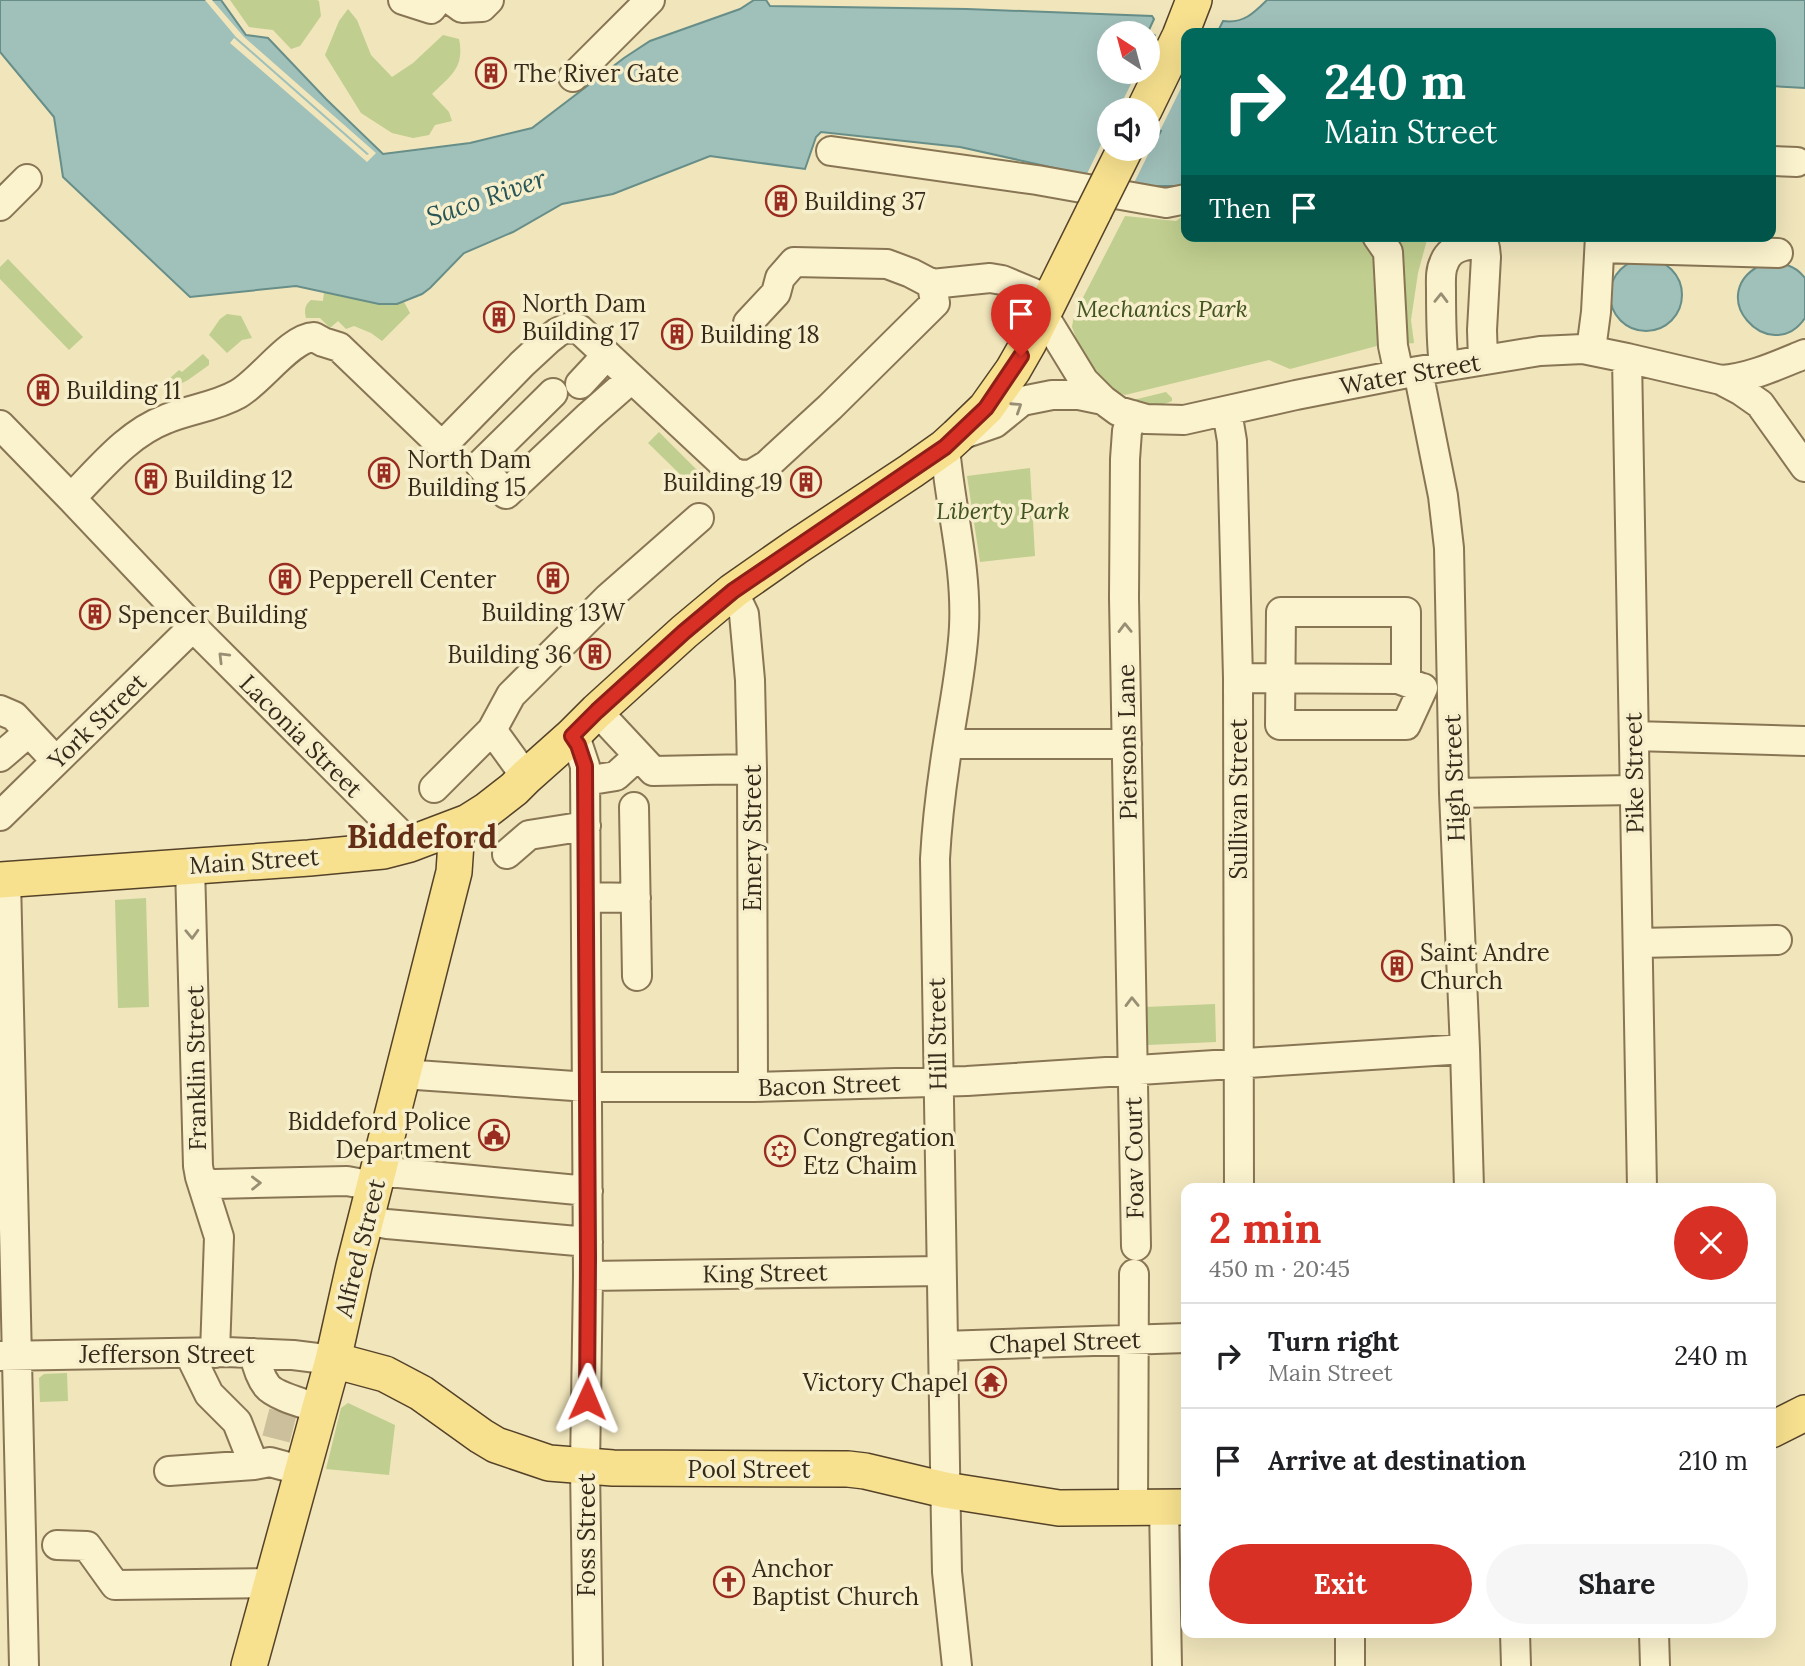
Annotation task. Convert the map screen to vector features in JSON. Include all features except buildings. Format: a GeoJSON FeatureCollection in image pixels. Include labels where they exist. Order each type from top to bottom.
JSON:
{"type":"FeatureCollection","features":[{"type":"Feature","properties":{"kind":"main road"},"geometry":{"type":"LineString","coordinates":[[1183,28],[1193,2]]}},
{"type":"Feature","properties":{"kind":"main road"},"geometry":{"type":"LineString","coordinates":[[1150,98],[1181,33]]}},
{"type":"Feature","properties":{"kind":"main road","name":"Main Street"},"geometry":{"type":"LineString","coordinates":[[3,879],[383,851],[457,828],[487,810],[514,789],[693,624],[733,591],[951,442],[986,408],[1029,342],[1119,161]]}},
{"type":"Feature","properties":{"kind":"main road","name":"Alfred Street"},"geometry":{"type":"LineString","coordinates":[[250,1666],[333,1360],[454,872],[457,828]]}},
{"type":"Feature","properties":{"kind":"main road","name":"Pool Street"},"geometry":{"type":"LineString","coordinates":[[333,1360],[385,1374],[421,1393],[496,1445],[550,1463],[585,1467],[848,1469],[945,1490],[1059,1508],[1161,1507]]}},
{"type":"Feature","properties":{"kind":"main road"},"geometry":{"type":"LineString","coordinates":[[1776,1428],[1805,1413]]}},
{"type":"Feature","properties":{"kind":"street"},"geometry":{"type":"LineString","coordinates":[[403,0],[432,9],[438,0]]}},
{"type":"Feature","properties":{"kind":"street"},"geometry":{"type":"LineString","coordinates":[[451,0],[461,8],[482,7],[489,0]]}},
{"type":"Feature","properties":{"kind":"street"},"geometry":{"type":"LineString","coordinates":[[573,78],[650,0]]}},
{"type":"Feature","properties":{"kind":"street"},"geometry":{"type":"LineString","coordinates":[[831,151],[1037,180],[1166,203],[1181,201]]}},
{"type":"Feature","properties":{"kind":"street"},"geometry":{"type":"LineString","coordinates":[[0,206],[27,180]]}},
{"type":"Feature","properties":{"kind":"street"},"geometry":{"type":"LineString","coordinates":[[1381,242],[1388,252],[1394,346],[1420,370],[1440,335],[1441,271],[1444,263],[1459,247],[1472,244],[1485,248],[1483,360]]}},
{"type":"Feature","properties":{"kind":"street"},"geometry":{"type":"LineString","coordinates":[[1591,350],[1600,242],[1778,253]]}},
{"type":"Feature","properties":{"kind":"street"},"geometry":{"type":"LineString","coordinates":[[748,323],[776,293],[780,278],[794,262],[887,264],[932,284],[990,278],[1002,280],[1047,307],[1076,369],[1103,400]]}},
{"type":"Feature","properties":{"kind":"street"},"geometry":{"type":"LineString","coordinates":[[71,498],[129,440],[148,427],[219,404],[239,394],[300,339],[309,337],[340,347],[442,446],[558,332],[567,328],[579,330],[731,471],[740,475],[752,474],[767,465],[830,407],[935,303],[932,284]]}},
{"type":"Feature","properties":{"kind":"street","name":"Water Street"},"geometry":{"type":"LineString","coordinates":[[1103,400],[1118,411],[1146,419],[1184,420],[1420,370],[1554,350],[1591,350],[1721,380]]}},
{"type":"Feature","properties":{"kind":"street"},"geometry":{"type":"LineString","coordinates":[[1721,380],[1735,379],[1805,354]]}},
{"type":"Feature","properties":{"kind":"street"},"geometry":{"type":"LineString","coordinates":[[580,384],[606,356]]}},
{"type":"Feature","properties":{"kind":"street","name":"Pike Street"},"geometry":{"type":"LineString","coordinates":[[1627,358],[1642,1183]]}},
{"type":"Feature","properties":{"kind":"street","name":"High Street"},"geometry":{"type":"LineString","coordinates":[[1420,370],[1446,515],[1449,548],[1454,793],[1469,1183]]}},
{"type":"Feature","properties":{"kind":"street"},"geometry":{"type":"LineString","coordinates":[[553,393],[480,465],[506,494],[631,379]]}},
{"type":"Feature","properties":{"kind":"street"},"geometry":{"type":"LineString","coordinates":[[1721,380],[1753,397],[1760,404],[1805,467]]}},
{"type":"Feature","properties":{"kind":"street"},"geometry":{"type":"LineString","coordinates":[[951,442],[995,423],[1022,401],[1052,395],[1079,395],[1103,400]]}},
{"type":"Feature","properties":{"kind":"street","name":"Sullivan Street"},"geometry":{"type":"LineString","coordinates":[[1227,411],[1232,441],[1238,678],[1239,1183]]}},
{"type":"Feature","properties":{"kind":"street","name":"Piersons Lane"},"geometry":{"type":"LineString","coordinates":[[1133,415],[1127,431],[1125,459],[1124,598],[1133,1070]]}},
{"type":"Feature","properties":{"kind":"street","name":"Laconia Street"},"geometry":{"type":"LineString","coordinates":[[0,425],[193,627],[410,844]]}},
{"type":"Feature","properties":{"kind":"street","name":"Hill Street"},"geometry":{"type":"LineString","coordinates":[[951,442],[964,624],[960,671],[947,744],[935,859],[947,1572],[957,1666]]}},
{"type":"Feature","properties":{"kind":"street"},"geometry":{"type":"LineString","coordinates":[[434,788],[492,730],[511,695],[608,598],[699,518]]}},
{"type":"Feature","properties":{"kind":"street","name":"Emery Street"},"geometry":{"type":"LineString","coordinates":[[733,591],[744,614],[750,680],[752,1087]]}},
{"type":"Feature","properties":{"kind":"street"},"geometry":{"type":"LineString","coordinates":[[1281,612],[1406,612],[1414,685],[1406,724],[1280,725],[1281,678],[1281,612]]}},
{"type":"Feature","properties":{"kind":"street","name":"York Street"},"geometry":{"type":"LineString","coordinates":[[0,816],[193,627]]}},
{"type":"Feature","properties":{"kind":"street"},"geometry":{"type":"LineString","coordinates":[[1238,678],[1398,679],[1452,700]]}},
{"type":"Feature","properties":{"kind":"street"},"geometry":{"type":"LineString","coordinates":[[0,710],[14,716],[56,761]]}},
{"type":"Feature","properties":{"kind":"street"},"geometry":{"type":"LineString","coordinates":[[597,711],[653,771],[752,769]]}},
{"type":"Feature","properties":{"kind":"street"},"geometry":{"type":"LineString","coordinates":[[492,730],[526,777]]}},
{"type":"Feature","properties":{"kind":"street"},"geometry":{"type":"LineString","coordinates":[[0,757],[29,732]]}},
{"type":"Feature","properties":{"kind":"street","name":"Foss Street"},"geometry":{"type":"LineString","coordinates":[[572,736],[585,766],[588,1087],[585,1467],[588,1666]]}},
{"type":"Feature","properties":{"kind":"street"},"geometry":{"type":"LineString","coordinates":[[1634,736],[1805,741]]}},
{"type":"Feature","properties":{"kind":"street"},"geometry":{"type":"LineString","coordinates":[[947,744],[1127,744]]}},
{"type":"Feature","properties":{"kind":"street"},"geometry":{"type":"LineString","coordinates":[[585,781],[616,776],[638,756]]}},
{"type":"Feature","properties":{"kind":"street"},"geometry":{"type":"LineString","coordinates":[[1454,793],[1634,790]]}},
{"type":"Feature","properties":{"kind":"street"},"geometry":{"type":"LineString","coordinates":[[634,807],[637,976]]}},
{"type":"Feature","properties":{"kind":"street"},"geometry":{"type":"LineString","coordinates":[[507,854],[529,835],[586,827]]}},
{"type":"Feature","properties":{"kind":"street","name":"Franklin Street"},"geometry":{"type":"LineString","coordinates":[[190,866],[200,1177],[215,1184],[376,1179],[588,1191]]}},
{"type":"Feature","properties":{"kind":"street"},"geometry":{"type":"LineString","coordinates":[[3,879],[7,1306],[16,1655]]}},
{"type":"Feature","properties":{"kind":"street"},"geometry":{"type":"LineString","coordinates":[[586,897],[636,898]]}},
{"type":"Feature","properties":{"kind":"street"},"geometry":{"type":"LineString","coordinates":[[1637,943],[1777,940]]}},
{"type":"Feature","properties":{"kind":"street","name":"Bacon Street"},"geometry":{"type":"LineString","coordinates":[[402,1073],[588,1087],[752,1087],[938,1082],[1465,1049]]}},
{"type":"Feature","properties":{"kind":"street","name":"Foav Court"},"geometry":{"type":"LineString","coordinates":[[1133,1070],[1136,1246]]}},
{"type":"Feature","properties":{"kind":"street"},"geometry":{"type":"LineString","coordinates":[[200,1177],[219,1237],[200,1358],[209,1394],[267,1455],[303,1471]]}},
{"type":"Feature","properties":{"kind":"street"},"geometry":{"type":"LineString","coordinates":[[366,1220],[588,1241]]}},
{"type":"Feature","properties":{"kind":"street","name":"King Street"},"geometry":{"type":"LineString","coordinates":[[588,1276],[941,1271]]}},
{"type":"Feature","properties":{"kind":"street"},"geometry":{"type":"LineString","coordinates":[[1135,1274],[1134,1340],[1161,1507],[1167,1666]]}},
{"type":"Feature","properties":{"kind":"street","name":"Chapel Street"},"geometry":{"type":"LineString","coordinates":[[943,1346],[1181,1338]]}},
{"type":"Feature","properties":{"kind":"street","name":"Jefferson Street"},"geometry":{"type":"LineString","coordinates":[[8,1356],[200,1358],[270,1384],[293,1355],[333,1360]]}},
{"type":"Feature","properties":{"kind":"street"},"geometry":{"type":"LineString","coordinates":[[237,1422],[270,1384],[320,1409]]}},
{"type":"Feature","properties":{"kind":"street"},"geometry":{"type":"LineString","coordinates":[[169,1471],[267,1455]]}},
{"type":"Feature","properties":{"kind":"street"},"geometry":{"type":"LineString","coordinates":[[57,1545],[87,1546],[115,1585],[272,1583]]}},
{"type":"Feature","properties":{"kind":"street"},"geometry":{"type":"LineString","coordinates":[[1350,1638],[1350,1666]]}},
{"type":"Feature","properties":{"kind":"street"},"geometry":{"type":"LineString","coordinates":[[1515,1638],[1516,1666]]}},
{"type":"Feature","properties":{"kind":"street"},"geometry":{"type":"LineString","coordinates":[[1654,1638],[1655,1666]]}},
{"type":"Feature","properties":{"kind":"green space"},"geometry":{"type":"Polygon","coordinates":[[[230,0],[317,0],[321,16],[300,46],[291,49],[273,30],[249,27],[230,0]]]}},
{"type":"Feature","properties":{"kind":"green space"},"geometry":{"type":"Polygon","coordinates":[[[348,9],[357,20],[371,55],[392,77],[413,63],[443,35],[459,39],[458,64],[432,94],[449,112],[452,121],[435,125],[429,135],[413,138],[392,133],[361,113],[325,55],[339,21],[348,9]]]}},
{"type":"Feature","properties":{"kind":"green space","name":"Mechanics Park"},"geometry":{"type":"Polygon","coordinates":[[[1125,216],[1176,221],[1181,218],[1181,242],[1426,242],[1418,273],[1411,320],[1414,343],[1388,343],[1290,369],[1269,360],[1125,395],[1109,388],[1102,383],[1083,357],[1072,327],[1074,315],[1125,216]]]}},
{"type":"Feature","properties":{"kind":"green space"},"geometry":{"type":"Polygon","coordinates":[[[8,259],[83,337],[69,350],[0,279],[0,267],[8,259]]]}},
{"type":"Feature","properties":{"kind":"green space"},"geometry":{"type":"Polygon","coordinates":[[[324,292],[379,304],[404,302],[410,313],[382,341],[354,326],[346,329],[338,321],[330,328],[320,318],[306,318],[307,304],[311,300],[323,301],[324,292]]]}},
{"type":"Feature","properties":{"kind":"green space"},"geometry":{"type":"Polygon","coordinates":[[[227,314],[241,316],[252,338],[242,340],[227,353],[209,335],[227,314]]]}},
{"type":"Feature","properties":{"kind":"green space"},"geometry":{"type":"Polygon","coordinates":[[[203,354],[209,360],[209,365],[176,386],[169,379],[179,370],[182,372],[203,354]]]}},
{"type":"Feature","properties":{"kind":"green space"},"geometry":{"type":"Polygon","coordinates":[[[1166,392],[1172,398],[1172,401],[1167,403],[1150,405],[1129,401],[1166,392]]]}},
{"type":"Feature","properties":{"kind":"green space"},"geometry":{"type":"Polygon","coordinates":[[[659,432],[699,472],[689,483],[648,443],[659,432]]]}},
{"type":"Feature","properties":{"kind":"green space","name":"Liberty Park"},"geometry":{"type":"Polygon","coordinates":[[[1030,468],[1035,556],[980,562],[967,476],[1030,468]]]}},
{"type":"Feature","properties":{"kind":"green space"},"geometry":{"type":"Polygon","coordinates":[[[146,898],[149,1007],[118,1008],[115,900],[146,898]]]}},
{"type":"Feature","properties":{"kind":"green space"},"geometry":{"type":"Polygon","coordinates":[[[1215,1004],[1216,1042],[1147,1045],[1145,1007],[1215,1004]]]}},
{"type":"Feature","properties":{"kind":"green space"},"geometry":{"type":"Polygon","coordinates":[[[67,1373],[68,1401],[40,1402],[39,1378],[44,1374],[67,1373]]]}},
{"type":"Feature","properties":{"kind":"green space"},"geometry":{"type":"Polygon","coordinates":[[[348,1403],[395,1425],[389,1475],[326,1469],[341,1408],[348,1403]]]}},
{"type":"Feature","properties":{"kind":"water","name":"Saco River"},"geometry":{"type":"Polygon","coordinates":[[[0,0],[221,0],[246,35],[268,38],[383,154],[470,143],[532,128],[650,41],[740,9],[754,0],[766,0],[770,6],[967,9],[1152,16],[1153,21],[1097,21],[1097,84],[1160,84],[1160,38],[1181,48],[1181,185],[1178,186],[1144,186],[960,147],[821,132],[816,137],[805,169],[710,156],[613,194],[562,204],[513,232],[464,253],[430,288],[397,304],[379,304],[296,286],[190,297],[63,177],[54,117],[0,52],[0,0]]]}},
{"type":"Feature","properties":{"kind":"water"},"geometry":{"type":"Polygon","coordinates":[[[1267,0],[1805,0],[1805,88],[1776,86],[1776,28],[1220,28],[1223,21],[1236,21],[1253,13],[1267,0]]]}},
{"type":"Feature","properties":{"kind":"water"},"geometry":{"type":"Polygon","coordinates":[[[1653,259],[1672,269],[1680,281],[1680,309],[1672,321],[1660,329],[1639,331],[1620,321],[1612,309],[1610,288],[1620,269],[1632,261],[1653,259]]]}},
{"type":"Feature","properties":{"kind":"water"},"geometry":{"type":"Polygon","coordinates":[[[1765,263],[1788,265],[1805,278],[1805,318],[1791,331],[1775,335],[1760,331],[1747,320],[1739,307],[1738,291],[1746,276],[1765,263]]]}},
{"type":"Feature","properties":{"kind":"pier"},"geometry":{"type":"Polygon","coordinates":[[[205,0],[212,0],[244,37],[376,153],[367,162],[230,43],[234,38],[369,154],[236,37],[205,0]]]}},
{"type":"Feature","properties":{"kind":"pier"},"geometry":{"type":"Polygon","coordinates":[[[1160,34],[1181,45],[1181,88],[1160,130],[1160,98],[1124,98],[1131,84],[1160,84],[1160,34]]]}},
{"type":"Feature","properties":{"kind":"pier"},"geometry":{"type":"Polygon","coordinates":[[[1097,153],[1097,161],[1145,161],[1132,187],[1085,178],[1097,153]]]}},
{"type":"Feature","properties":{"kind":"tunnel"},"geometry":{"type":"LineString","coordinates":[[276,1439],[283,1412]]}},
{"type":"Feature","properties":{"kind":"place","name":"The River Gate"},"geometry":{"type":"Point","coordinates":[491,73]}},
{"type":"Feature","properties":{"kind":"place","name":"Building 37"},"geometry":{"type":"Point","coordinates":[781,201]}},
{"type":"Feature","properties":{"kind":"place","name":"North Dam Building 17"},"geometry":{"type":"Point","coordinates":[499,317]}},
{"type":"Feature","properties":{"kind":"place","name":"Building 18"},"geometry":{"type":"Point","coordinates":[677,334]}},
{"type":"Feature","properties":{"kind":"place","name":"Building 11"},"geometry":{"type":"Point","coordinates":[43,390]}},
{"type":"Feature","properties":{"kind":"place","name":"North Dam Building 15"},"geometry":{"type":"Point","coordinates":[384,473]}},
{"type":"Feature","properties":{"kind":"place","name":"Building 12"},"geometry":{"type":"Point","coordinates":[151,479]}},
{"type":"Feature","properties":{"kind":"place","name":"Building 19"},"geometry":{"type":"Point","coordinates":[806,482]}},
{"type":"Feature","properties":{"kind":"place","name":"Building 13W"},"geometry":{"type":"Point","coordinates":[553,578]}},
{"type":"Feature","properties":{"kind":"place","name":"Pepperell Center"},"geometry":{"type":"Point","coordinates":[285,579]}},
{"type":"Feature","properties":{"kind":"place","name":"Spencer Building"},"geometry":{"type":"Point","coordinates":[95,614]}},
{"type":"Feature","properties":{"kind":"place","name":"Building 36"},"geometry":{"type":"Point","coordinates":[595,654]}},
{"type":"Feature","properties":{"kind":"place","name":"Saint Andre Church"},"geometry":{"type":"Point","coordinates":[1397,966]}},
{"type":"Feature","properties":{"kind":"place","name":"Biddeford Police Department"},"geometry":{"type":"Point","coordinates":[494,1135]}},
{"type":"Feature","properties":{"kind":"place","name":"Congregation Etz Chaim"},"geometry":{"type":"Point","coordinates":[780,1151]}},
{"type":"Feature","properties":{"kind":"place","name":"Victory Chapel"},"geometry":{"type":"Point","coordinates":[991,1382]}},
{"type":"Feature","properties":{"kind":"place","name":"Anchor Baptist Church"},"geometry":{"type":"Point","coordinates":[729,1582]}},
{"type":"Feature","properties":{"kind":"district","name":"Biddeford"},"geometry":{"type":"Point","coordinates":[422,836]}},
{"type":"Feature","properties":{"kind":"route"},"geometry":{"type":"LineString","coordinates":[[587,1399],[585,766],[572,736],[684,632],[733,591],[945,447],[986,408],[1021,356]]}}]}
